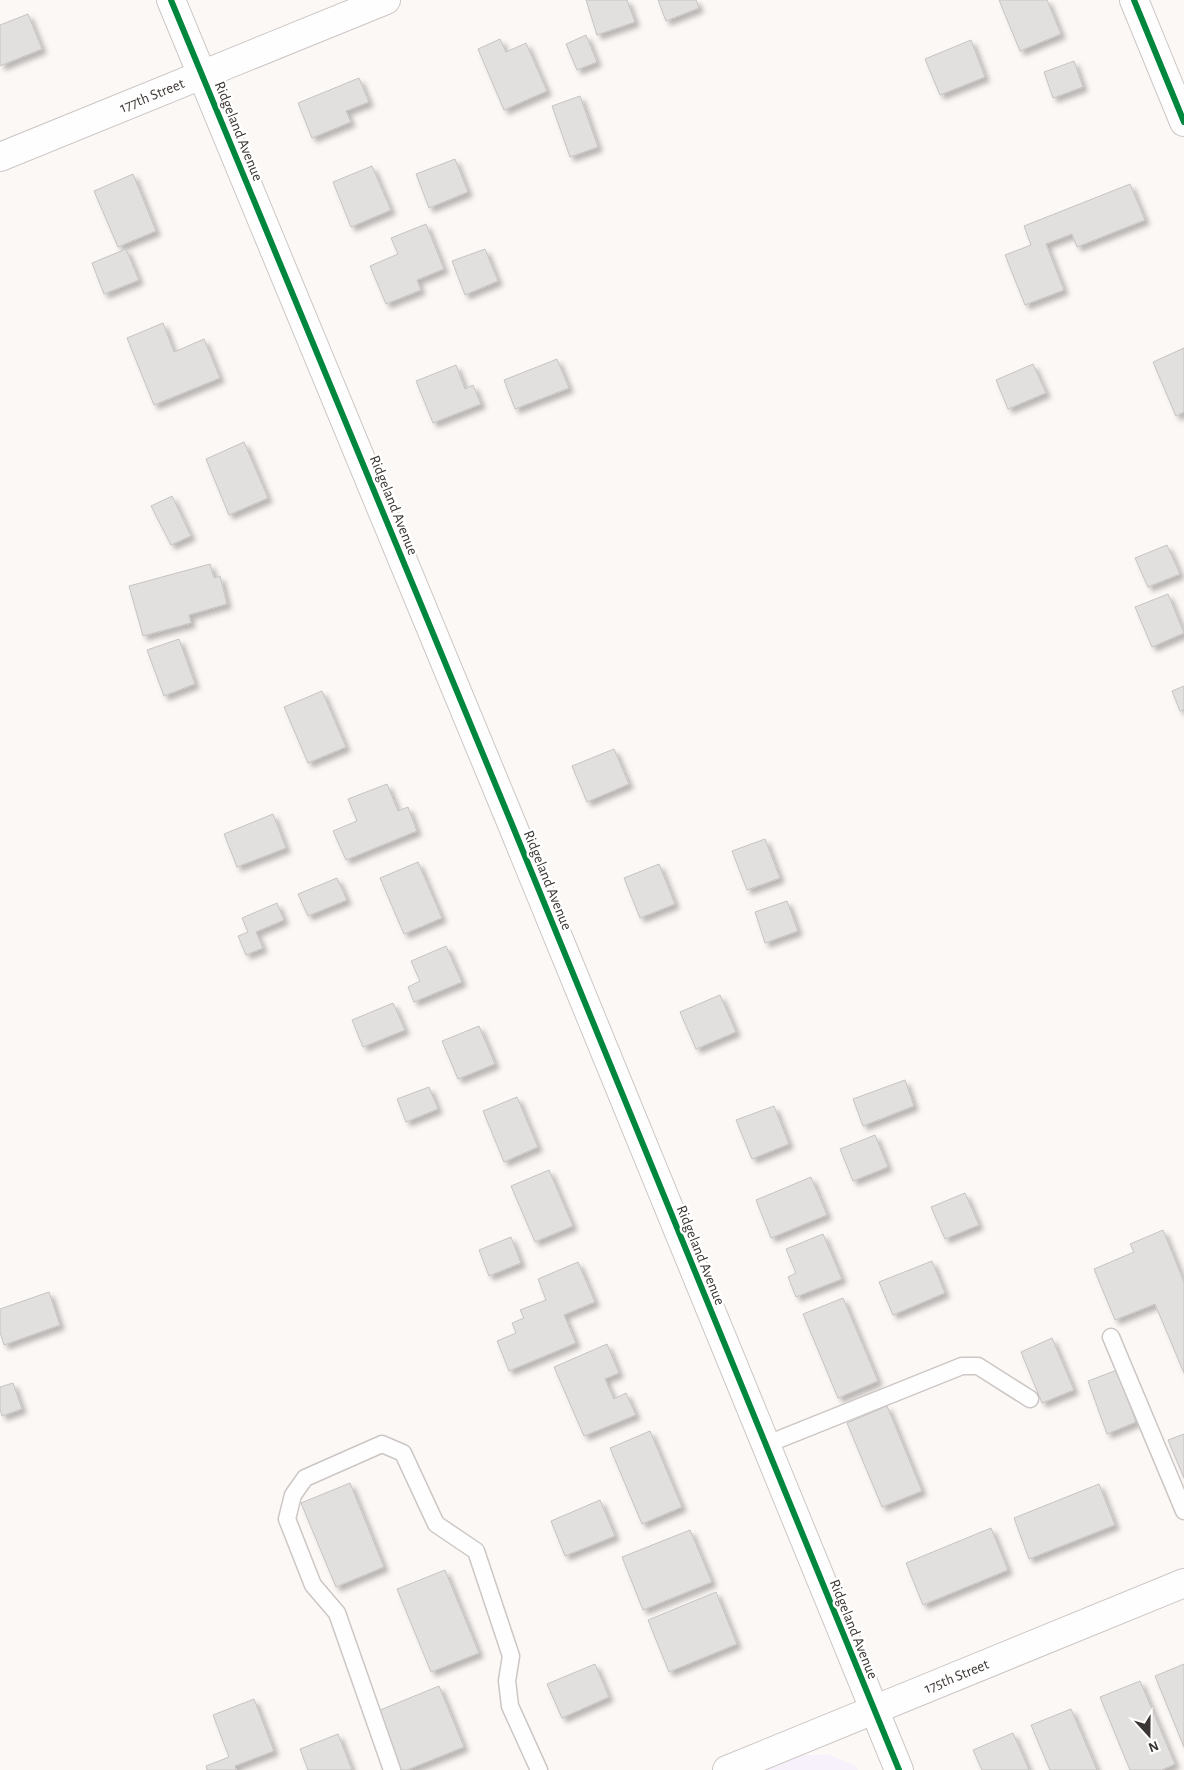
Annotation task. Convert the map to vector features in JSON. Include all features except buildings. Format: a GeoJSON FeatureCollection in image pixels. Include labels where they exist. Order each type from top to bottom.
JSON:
{"type":"FeatureCollection","features":[{"type":"Feature","properties":{"kind":"street","name":"Ridgeland Avenue"},"geometry":{"type":"LineString","coordinates":[[171,0],[511,822],[898,1770]]}},
{"type":"Feature","properties":{"kind":"street","name":"177th Street"},"geometry":{"type":"LineString","coordinates":[[0,157],[386,0]]}},
{"type":"Feature","properties":{"kind":"street"},"geometry":{"type":"LineString","coordinates":[[1134,0],[1184,122]]}},
{"type":"Feature","properties":{"kind":"street","name":"175th Street"},"geometry":{"type":"LineString","coordinates":[[727,1770],[1184,1583]]}},
{"type":"Feature","properties":{"kind":"lane"},"geometry":{"type":"LineString","coordinates":[[1111,1337],[1184,1511]]}},
{"type":"Feature","properties":{"kind":"lane"},"geometry":{"type":"LineString","coordinates":[[766,1445],[962,1366],[978,1366],[1030,1398]]}},
{"type":"Feature","properties":{"kind":"lane"},"geometry":{"type":"LineString","coordinates":[[392,1770],[336,1613],[313,1585],[287,1519],[293,1495],[305,1478],[382,1444],[403,1452],[436,1524],[476,1551],[512,1656],[507,1681],[510,1706],[539,1770]]}},
{"type":"Feature","properties":{"kind":"shaded area"},"geometry":{"type":"Polygon","coordinates":[[[803,1755],[829,1755],[854,1765],[858,1770],[766,1770],[803,1755]]]}},
{"type":"Feature","properties":{"kind":"cycle path"},"geometry":{"type":"LineString","coordinates":[[171,0],[511,822],[899,1770]]}},
{"type":"Feature","properties":{"kind":"cycle path"},"geometry":{"type":"LineString","coordinates":[[1134,0],[1184,122]]}}]}
